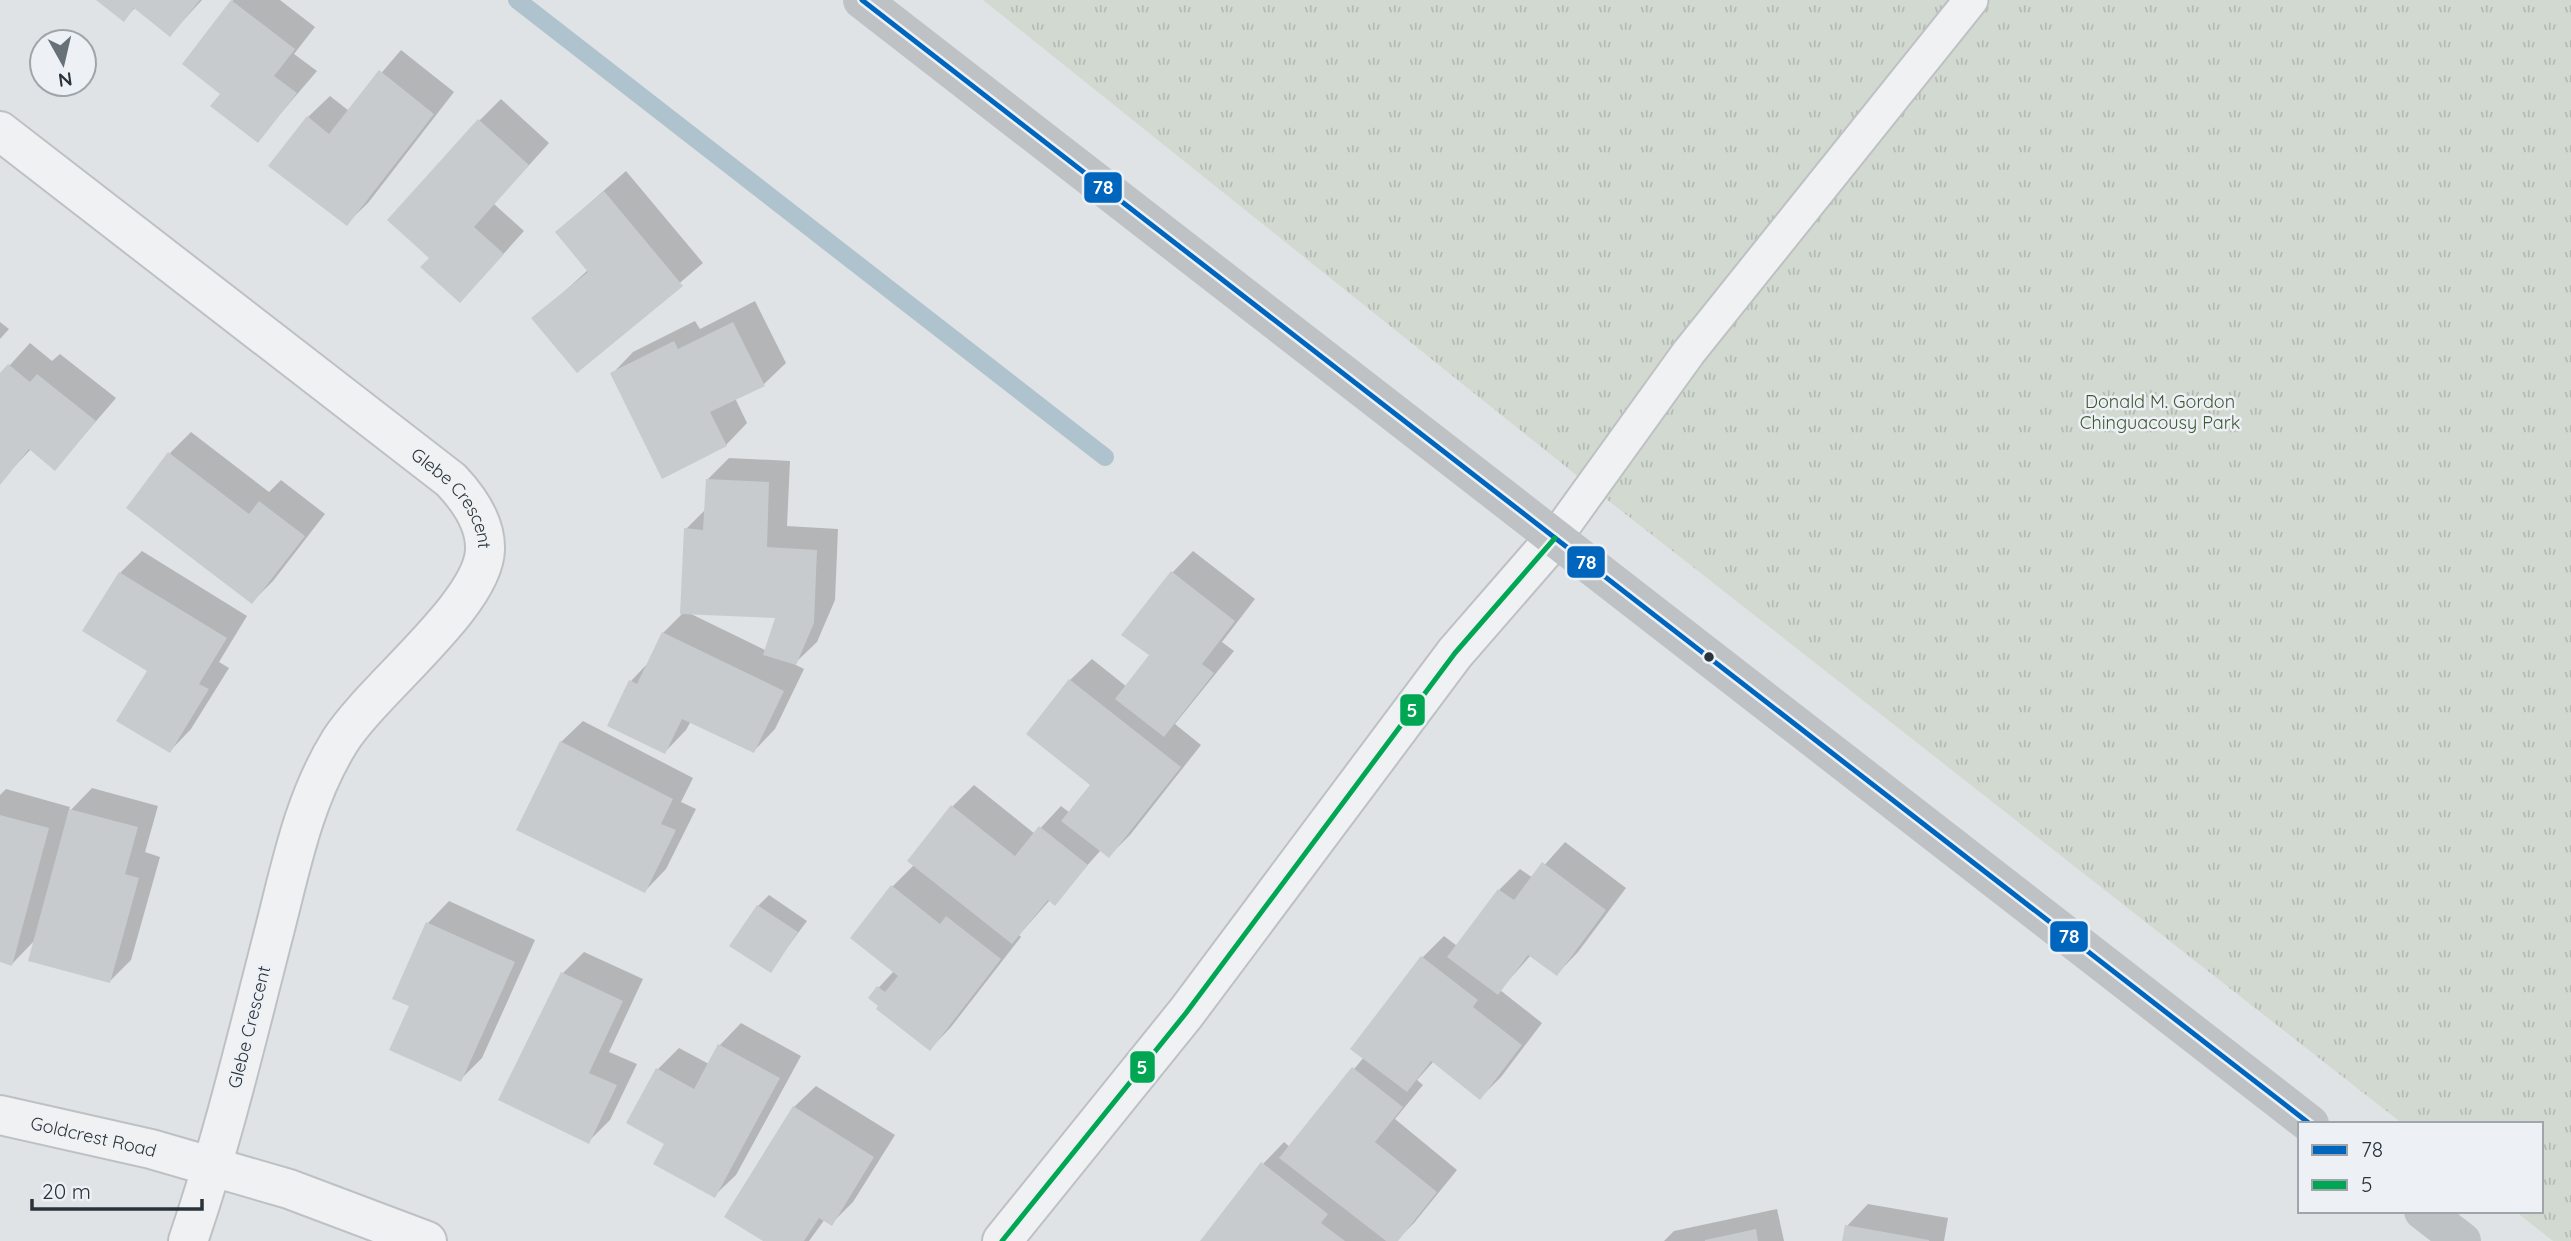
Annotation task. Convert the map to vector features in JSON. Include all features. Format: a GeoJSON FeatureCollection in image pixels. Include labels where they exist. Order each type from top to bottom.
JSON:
{"type":"FeatureCollection","features":[{"type":"Feature","properties":{"kind":"main road"},"geometry":{"type":"LineString","coordinates":[[862,0],[2307,1122]]}},
{"type":"Feature","properties":{"kind":"main road"},"geometry":{"type":"LineString","coordinates":[[2426,1213],[2462,1241]]}},
{"type":"Feature","properties":{"kind":"street","name":"Glebe Crescent"},"geometry":{"type":"LineString","coordinates":[[0,131],[451,480],[472,506],[483,533],[485,550],[482,567],[471,591],[449,619],[364,708],[340,741],[310,801],[213,1168],[188,1241]]}},
{"type":"Feature","properties":{"kind":"street"},"geometry":{"type":"LineString","coordinates":[[1002,1241],[1186,1013],[1455,653],[1555,538]]}},
{"type":"Feature","properties":{"kind":"street","name":"Goldcrest Road"},"geometry":{"type":"LineString","coordinates":[[0,1115],[151,1149],[289,1189],[427,1241]]}},
{"type":"Feature","properties":{"kind":"lane"},"geometry":{"type":"LineString","coordinates":[[1555,538],[1689,352],[1971,0]]}},
{"type":"Feature","properties":{"kind":"green space","name":"Donald M. Gordon Chinguacousy Park"},"geometry":{"type":"Polygon","coordinates":[[[983,0],[2571,0],[2571,1241],[2553,1241],[2518,1213],[2543,1213],[2543,1122],[2400,1122],[1605,498],[983,0]]]}},
{"type":"Feature","properties":{"kind":"building"},"geometry":{"type":"Polygon","coordinates":[[[96,0],[200,0],[170,37],[134,8],[124,22],[96,0]]]}},
{"type":"Feature","properties":{"kind":"building"},"geometry":{"type":"Polygon","coordinates":[[[231,0],[295,49],[274,76],[297,93],[258,143],[210,106],[220,94],[182,64],[231,0]]]}},
{"type":"Feature","properties":{"kind":"building"},"geometry":{"type":"Polygon","coordinates":[[[379,70],[434,114],[347,226],[268,166],[307,116],[329,134],[379,70]]]}},
{"type":"Feature","properties":{"kind":"building"},"geometry":{"type":"Polygon","coordinates":[[[478,119],[529,165],[474,227],[504,254],[460,303],[420,267],[429,258],[387,220],[478,119]]]}},
{"type":"Feature","properties":{"kind":"building"},"geometry":{"type":"Polygon","coordinates":[[[604,191],[683,286],[577,373],[531,318],[588,272],[555,232],[604,191]]]}},
{"type":"Feature","properties":{"kind":"building"},"geometry":{"type":"Polygon","coordinates":[[[733,322],[765,386],[710,412],[727,446],[662,479],[610,373],[674,341],[678,349],[733,322]]]}},
{"type":"Feature","properties":{"kind":"building"},"geometry":{"type":"Polygon","coordinates":[[[8,364],[30,382],[37,374],[96,421],[55,471],[29,449],[0,485],[0,373],[8,364]]]}},
{"type":"Feature","properties":{"kind":"building"},"geometry":{"type":"Polygon","coordinates":[[[168,452],[249,514],[259,501],[305,536],[252,604],[126,508],[168,452]]]}},
{"type":"Feature","properties":{"kind":"building"},"geometry":{"type":"Polygon","coordinates":[[[706,479],[769,482],[767,547],[817,550],[814,623],[796,665],[763,655],[775,618],[680,614],[684,528],[703,530],[706,479]]]}},
{"type":"Feature","properties":{"kind":"building"},"geometry":{"type":"Polygon","coordinates":[[[1171,571],[1235,621],[1202,664],[1214,673],[1164,737],[1115,699],[1149,655],[1121,635],[1171,571]]]}},
{"type":"Feature","properties":{"kind":"building"},"geometry":{"type":"Polygon","coordinates":[[[119,572],[227,638],[199,684],[209,689],[170,753],[116,721],[147,671],[82,631],[119,572]]]}},
{"type":"Feature","properties":{"kind":"building"},"geometry":{"type":"Polygon","coordinates":[[[662,632],[784,691],[754,753],[682,719],[665,754],[607,726],[629,680],[637,684],[662,632]]]}},
{"type":"Feature","properties":{"kind":"building"},"geometry":{"type":"Polygon","coordinates":[[[1069,679],[1181,767],[1109,858],[1061,821],[1090,785],[1026,734],[1069,679]]]}},
{"type":"Feature","properties":{"kind":"building"},"geometry":{"type":"Polygon","coordinates":[[[560,741],[673,799],[661,824],[676,830],[645,893],[516,830],[560,741]]]}},
{"type":"Feature","properties":{"kind":"building"},"geometry":{"type":"Polygon","coordinates":[[[951,805],[1015,856],[1039,826],[1088,865],[1055,906],[1048,900],[1012,944],[907,861],[951,805]]]}},
{"type":"Feature","properties":{"kind":"building"},"geometry":{"type":"Polygon","coordinates":[[[69,809],[138,827],[125,874],[139,878],[110,983],[28,961],[69,809]]]}},
{"type":"Feature","properties":{"kind":"building"},"geometry":{"type":"Polygon","coordinates":[[[0,815],[49,828],[12,966],[0,962],[0,815]]]}},
{"type":"Feature","properties":{"kind":"building"},"geometry":{"type":"Polygon","coordinates":[[[1542,862],[1606,910],[1557,976],[1528,955],[1498,995],[1447,957],[1498,889],[1514,900],[1542,862]]]}},
{"type":"Feature","properties":{"kind":"building"},"geometry":{"type":"Polygon","coordinates":[[[891,885],[940,924],[946,916],[1001,959],[930,1051],[876,1009],[878,1006],[868,998],[877,986],[885,992],[898,976],[850,938],[891,885]]]}},
{"type":"Feature","properties":{"kind":"building"},"geometry":{"type":"Polygon","coordinates":[[[757,905],[798,932],[771,973],[729,946],[757,905]]]}},
{"type":"Feature","properties":{"kind":"building"},"geometry":{"type":"Polygon","coordinates":[[[426,922],[515,962],[461,1082],[389,1050],[409,1006],[392,999],[426,922]]]}},
{"type":"Feature","properties":{"kind":"building"},"geometry":{"type":"Polygon","coordinates":[[[1421,956],[1478,1000],[1473,1007],[1522,1045],[1480,1100],[1431,1061],[1407,1092],[1350,1049],[1421,956]]]}},
{"type":"Feature","properties":{"kind":"building"},"geometry":{"type":"Polygon","coordinates":[[[561,972],[623,1001],[589,1073],[617,1085],[589,1144],[498,1100],[561,972]]]}},
{"type":"Feature","properties":{"kind":"building"},"geometry":{"type":"Polygon","coordinates":[[[718,1044],[780,1078],[715,1198],[653,1164],[664,1144],[626,1123],[656,1068],[694,1089],[718,1044]]]}},
{"type":"Feature","properties":{"kind":"building"},"geometry":{"type":"Polygon","coordinates":[[[1352,1067],[1403,1107],[1375,1142],[1437,1192],[1398,1241],[1386,1241],[1279,1158],[1352,1067]]]}},
{"type":"Feature","properties":{"kind":"building"},"geometry":{"type":"Polygon","coordinates":[[[793,1106],[874,1157],[832,1226],[819,1218],[804,1241],[763,1241],[724,1217],[793,1106]]]}},
{"type":"Feature","properties":{"kind":"building"},"geometry":{"type":"Polygon","coordinates":[[[1261,1162],[1328,1214],[1321,1223],[1345,1241],[1200,1241],[1261,1162]]]}},
{"type":"Feature","properties":{"kind":"building"},"geometry":{"type":"Polygon","coordinates":[[[1845,1225],[1929,1240],[1929,1241],[1842,1241],[1845,1225]]]}},
{"type":"Feature","properties":{"kind":"building"},"geometry":{"type":"Polygon","coordinates":[[[1756,1229],[1758,1241],[1705,1241],[1705,1240],[1756,1229]]]}},
{"type":"Feature","properties":{"kind":"waterway"},"geometry":{"type":"LineString","coordinates":[[517,0],[1105,457]]}},
{"type":"Feature","properties":{"kind":"transit line","name":"78"},"geometry":{"type":"LineString","coordinates":[[862,0],[2307,1122]]}},
{"type":"Feature","properties":{"kind":"transit line","name":"5"},"geometry":{"type":"LineString","coordinates":[[1002,1241],[1186,1013],[1455,653],[1555,538]]}}]}
